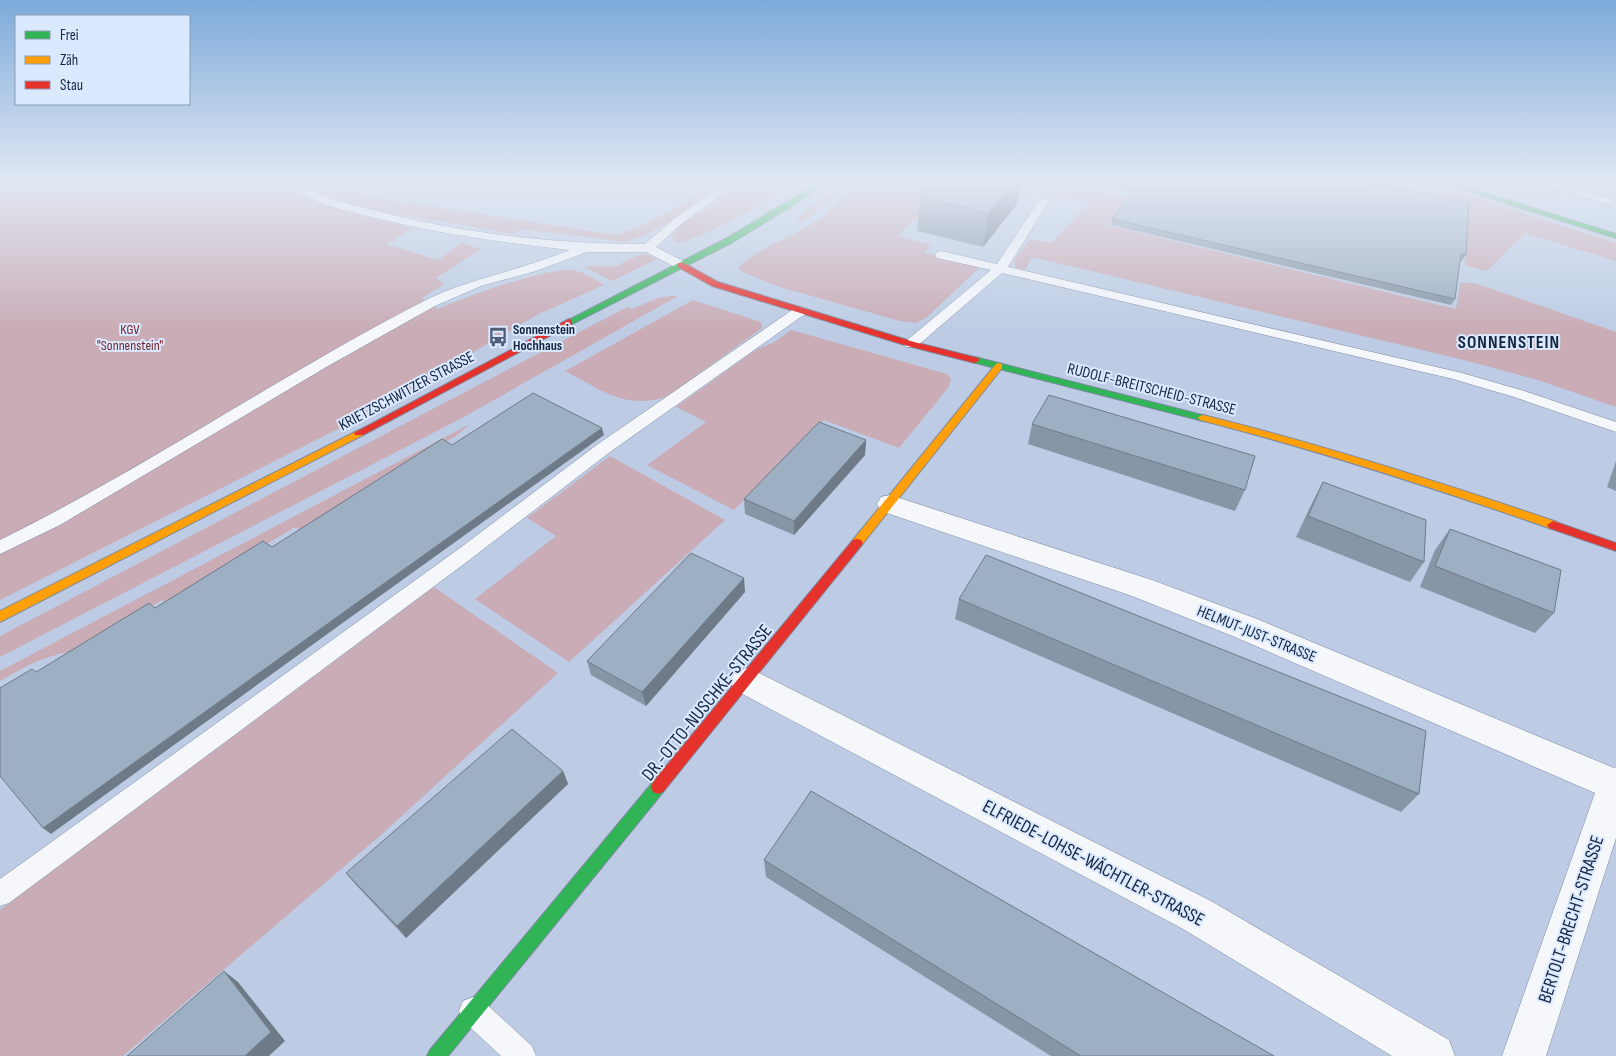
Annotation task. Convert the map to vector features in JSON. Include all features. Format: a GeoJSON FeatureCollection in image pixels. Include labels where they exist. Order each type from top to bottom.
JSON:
{"type":"FeatureCollection","features":[{"type":"Feature","properties":{"kind":"street","name":"KRIETZSCHWITZER STRASSE"},"geometry":{"type":"LineString","coordinates":[[0,617],[400,412],[743,232]]}},
{"type":"Feature","properties":{"kind":"street","name":"RUDOLF-BREITSCHEID-STRASSE"},"geometry":{"type":"LineString","coordinates":[[681,265],[715,284],[800,311],[911,344],[1269,434],[1443,486],[1616,547]]}},
{"type":"Feature","properties":{"kind":"street","name":"DR.-OTTO-NUSCHKE-STRASSE"},"geometry":{"type":"LineString","coordinates":[[436,1056],[746,681],[999,366]]}},
{"type":"Feature","properties":{"kind":"street","name":"HELMUT-JUST-STRASSE"},"geometry":{"type":"LineString","coordinates":[[890,504],[1142,588],[1246,628],[1616,784]]}},
{"type":"Feature","properties":{"kind":"street","name":"ELFRIEDE-LOHSE-WÄCHTLER-STRASSE"},"geometry":{"type":"LineString","coordinates":[[746,681],[1197,915],[1433,1056]]}},
{"type":"Feature","properties":{"kind":"street","name":"BERTOLT-BRECHT-STRASSE"},"geometry":{"type":"LineString","coordinates":[[1524,1056],[1616,784]]}},
{"type":"Feature","properties":{"kind":"lane"},"geometry":{"type":"LineString","coordinates":[[459,232],[586,248],[648,248],[681,265]]}},
{"type":"Feature","properties":{"kind":"lane"},"geometry":{"type":"LineString","coordinates":[[648,248],[666,232]]}},
{"type":"Feature","properties":{"kind":"lane"},"geometry":{"type":"LineString","coordinates":[[911,344],[1001,268],[1024,232]]}},
{"type":"Feature","properties":{"kind":"lane"},"geometry":{"type":"LineString","coordinates":[[0,548],[54,521],[323,363],[430,303],[477,283],[532,268],[586,248]]}},
{"type":"Feature","properties":{"kind":"lane"},"geometry":{"type":"LineString","coordinates":[[941,255],[1457,376],[1519,394],[1616,427]]}},
{"type":"Feature","properties":{"kind":"lane"},"geometry":{"type":"LineString","coordinates":[[0,894],[466,553],[604,448],[800,311]]}},
{"type":"Feature","properties":{"kind":"lane"},"geometry":{"type":"LineString","coordinates":[[472,1011],[522,1056]]}},
{"type":"Feature","properties":{"kind":"green space","name":"KGV \"Sonnenstein\""},"geometry":{"type":"Polygon","coordinates":[[[0,232],[406,232],[386,244],[438,260],[462,243],[481,249],[436,278],[444,284],[422,298],[438,309],[506,284],[562,270],[581,272],[604,285],[537,315],[444,369],[435,380],[0,600],[0,232]]]}},
{"type":"Feature","properties":{"kind":"green space"},"geometry":{"type":"Polygon","coordinates":[[[548,232],[599,232],[616,235],[623,232],[649,232],[625,242],[548,232]]]}},
{"type":"Feature","properties":{"kind":"green space"},"geometry":{"type":"Polygon","coordinates":[[[673,232],[706,232],[683,242],[676,242],[671,235],[673,232]]]}},
{"type":"Feature","properties":{"kind":"green space"},"geometry":{"type":"Polygon","coordinates":[[[797,232],[902,232],[898,236],[931,245],[924,252],[980,267],[926,318],[916,323],[900,321],[780,287],[740,271],[738,268],[744,262],[797,232]]]}},
{"type":"Feature","properties":{"kind":"green space"},"geometry":{"type":"Polygon","coordinates":[[[1062,232],[1137,232],[1456,309],[1460,283],[1475,283],[1616,332],[1616,407],[1538,380],[1464,360],[1041,259],[1032,257],[1025,270],[1016,268],[1014,261],[1030,239],[1052,243],[1062,232]]]}},
{"type":"Feature","properties":{"kind":"green space"},"geometry":{"type":"Polygon","coordinates":[[[1468,232],[1583,232],[1616,243],[1616,261],[1525,233],[1487,271],[1465,264],[1468,232]]]}},
{"type":"Feature","properties":{"kind":"green space"},"geometry":{"type":"Polygon","coordinates":[[[646,254],[657,259],[612,281],[584,267],[616,266],[634,257],[646,254]]]}},
{"type":"Feature","properties":{"kind":"green space"},"geometry":{"type":"Polygon","coordinates":[[[678,296],[462,418],[0,657],[0,636],[627,307],[632,309],[658,298],[678,296]]]}},
{"type":"Feature","properties":{"kind":"green space"},"geometry":{"type":"Polygon","coordinates":[[[693,300],[761,322],[762,328],[668,396],[653,400],[639,401],[614,396],[565,371],[693,300]]]}},
{"type":"Feature","properties":{"kind":"green space"},"geometry":{"type":"Polygon","coordinates":[[[791,330],[947,374],[951,380],[948,388],[899,448],[824,420],[734,510],[647,465],[706,422],[676,407],[757,349],[773,343],[791,330]]]}},
{"type":"Feature","properties":{"kind":"green space"},"geometry":{"type":"Polygon","coordinates":[[[470,424],[456,436],[303,532],[295,527],[168,604],[162,600],[81,651],[49,657],[29,665],[0,681],[0,671],[470,424]]]}},
{"type":"Feature","properties":{"kind":"green space"},"geometry":{"type":"Polygon","coordinates":[[[610,456],[725,520],[569,662],[475,599],[556,536],[527,518],[610,456]]]}},
{"type":"Feature","properties":{"kind":"green space"},"geometry":{"type":"Polygon","coordinates":[[[434,587],[558,673],[382,834],[123,1056],[0,1056],[0,910],[434,587]]]}},
{"type":"Feature","properties":{"kind":"building"},"geometry":{"type":"Polygon","coordinates":[[[1169,232],[1467,232],[1466,255],[1461,254],[1455,299],[1169,232]]]}},
{"type":"Feature","properties":{"kind":"building"},"geometry":{"type":"Polygon","coordinates":[[[533,393],[602,428],[43,828],[0,776],[0,688],[32,669],[36,672],[149,603],[155,608],[263,541],[272,547],[442,439],[452,445],[533,393]]]}},
{"type":"Feature","properties":{"kind":"building"},"geometry":{"type":"Polygon","coordinates":[[[1049,395],[1255,456],[1245,490],[1032,424],[1049,395]]]}},
{"type":"Feature","properties":{"kind":"building"},"geometry":{"type":"Polygon","coordinates":[[[819,422],[866,440],[794,521],[744,499],[819,422]]]}},
{"type":"Feature","properties":{"kind":"building"},"geometry":{"type":"Polygon","coordinates":[[[1323,482],[1426,520],[1424,562],[1308,516],[1323,482]]]}},
{"type":"Feature","properties":{"kind":"building"},"geometry":{"type":"Polygon","coordinates":[[[1450,529],[1561,570],[1554,613],[1435,566],[1450,529]]]}},
{"type":"Feature","properties":{"kind":"building"},"geometry":{"type":"Polygon","coordinates":[[[691,553],[744,578],[642,692],[587,661],[691,553]]]}},
{"type":"Feature","properties":{"kind":"building"},"geometry":{"type":"Polygon","coordinates":[[[986,555],[1426,731],[1419,794],[959,599],[986,555]]]}},
{"type":"Feature","properties":{"kind":"building"},"geometry":{"type":"Polygon","coordinates":[[[512,729],[563,771],[397,926],[346,873],[512,729]]]}},
{"type":"Feature","properties":{"kind":"building"},"geometry":{"type":"Polygon","coordinates":[[[811,791],[1274,1056],[1081,1056],[764,860],[811,791]]]}},
{"type":"Feature","properties":{"kind":"building"},"geometry":{"type":"Polygon","coordinates":[[[224,971],[271,1032],[245,1056],[127,1056],[224,971]]]}},
{"type":"Feature","properties":{"kind":"traffic: fast"},"geometry":{"type":"LineString","coordinates":[[569,322],[743,232]]}},
{"type":"Feature","properties":{"kind":"traffic: fast"},"geometry":{"type":"LineString","coordinates":[[1604,232],[1616,236]]}},
{"type":"Feature","properties":{"kind":"traffic: fast"},"geometry":{"type":"LineString","coordinates":[[975,360],[1203,418]]}},
{"type":"Feature","properties":{"kind":"traffic: fast"},"geometry":{"type":"LineString","coordinates":[[436,1056],[658,787]]}},
{"type":"Feature","properties":{"kind":"traffic: slow"},"geometry":{"type":"LineString","coordinates":[[857,543],[999,366]]}},
{"type":"Feature","properties":{"kind":"traffic: slow"},"geometry":{"type":"LineString","coordinates":[[1203,418],[1292,441],[1380,467],[1553,525]]}},
{"type":"Feature","properties":{"kind":"traffic: slow"},"geometry":{"type":"LineString","coordinates":[[0,617],[359,433]]}},
{"type":"Feature","properties":{"kind":"traffic: jam"},"geometry":{"type":"LineString","coordinates":[[681,265],[715,284],[911,344],[975,360]]}},
{"type":"Feature","properties":{"kind":"traffic: jam"},"geometry":{"type":"LineString","coordinates":[[359,433],[569,322]]}},
{"type":"Feature","properties":{"kind":"traffic: jam"},"geometry":{"type":"LineString","coordinates":[[1553,525],[1616,547]]}},
{"type":"Feature","properties":{"kind":"traffic: jam"},"geometry":{"type":"LineString","coordinates":[[658,787],[857,543]]}},
{"type":"Feature","properties":{"kind":"place","name":"Sonnenstein Hochhaus"},"geometry":{"type":"Point","coordinates":[498,337]}},
{"type":"Feature","properties":{"kind":"district","name":"SONNENSTEIN"},"geometry":{"type":"Point","coordinates":[1509,342]}}]}
